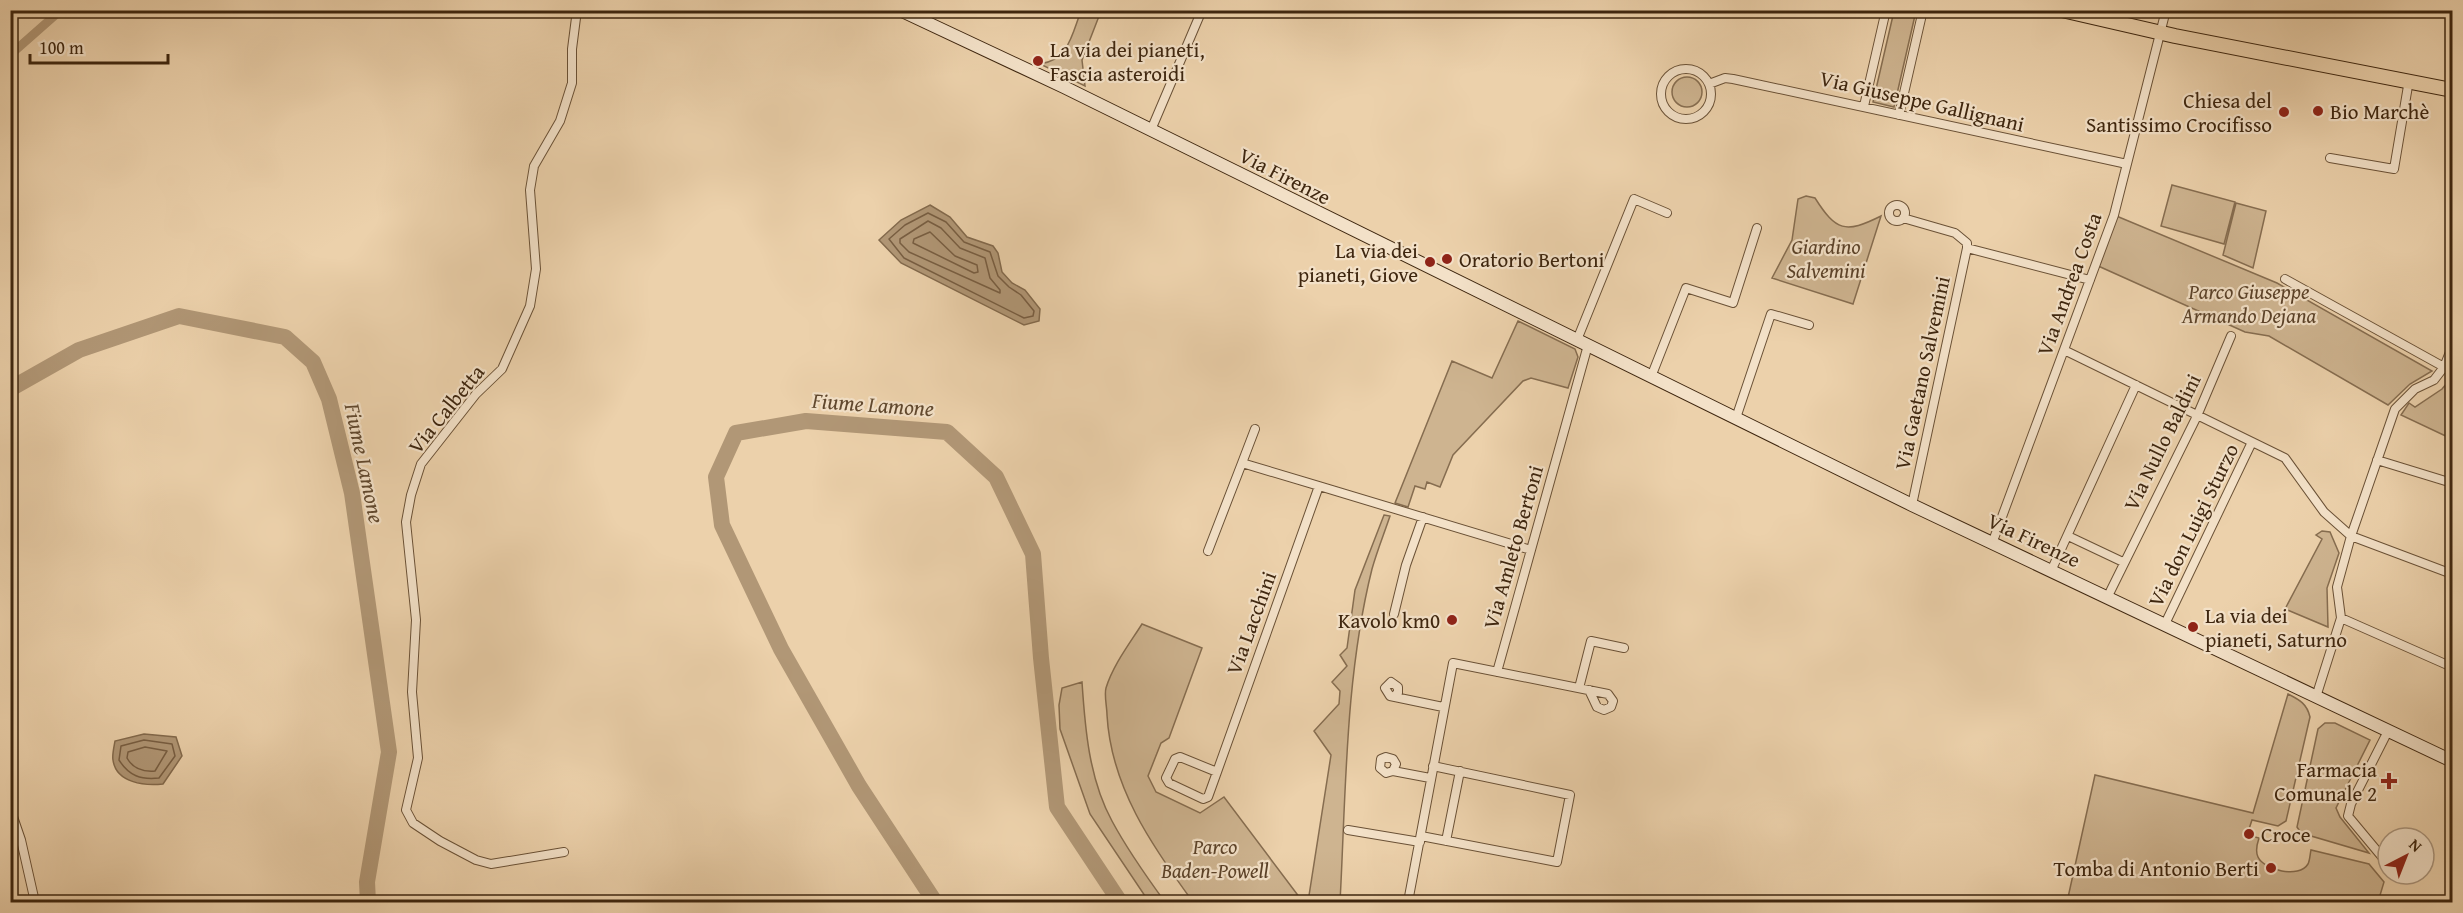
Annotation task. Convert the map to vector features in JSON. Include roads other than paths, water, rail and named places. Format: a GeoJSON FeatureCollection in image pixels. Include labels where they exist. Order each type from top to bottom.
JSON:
{"type":"FeatureCollection","features":[{"type":"Feature","properties":{"kind":"main road"},"geometry":{"type":"LineString","coordinates":[[2062,10],[2161,33],[2448,88]]}},
{"type":"Feature","properties":{"kind":"street","name":"Via Calbetta"},"geometry":{"type":"LineString","coordinates":[[564,852],[490,864],[476,860],[440,841],[413,823],[406,810],[418,758],[412,692],[416,620],[406,522],[421,464],[476,394],[502,369],[530,306],[536,269],[530,190],[534,166],[560,121],[572,83],[572,49],[577,10]]}},
{"type":"Feature","properties":{"kind":"street","name":"Via Firenze"},"geometry":{"type":"LineString","coordinates":[[900,10],[1151,130],[1912,505],[2052,569],[2452,761]]}},
{"type":"Feature","properties":{"kind":"street"},"geometry":{"type":"LineString","coordinates":[[1151,130],[1202,10]]}},
{"type":"Feature","properties":{"kind":"street"},"geometry":{"type":"LineString","coordinates":[[1864,106],[1887,10]]}},
{"type":"Feature","properties":{"kind":"street"},"geometry":{"type":"LineString","coordinates":[[1899,115],[1923,10]]}},
{"type":"Feature","properties":{"kind":"street","name":"Via Andrea Costa"},"geometry":{"type":"LineString","coordinates":[[1992,541],[2114,215],[2166,10]]}},
{"type":"Feature","properties":{"kind":"street"},"geometry":{"type":"LineString","coordinates":[[1690,69],[1698,72],[1709,84],[1711,91],[1708,107],[1696,117],[1680,118],[1673,115],[1663,102],[1663,85],[1673,72],[1690,69]]}},
{"type":"Feature","properties":{"kind":"street","name":"Via Giuseppe Gallignani"},"geometry":{"type":"LineString","coordinates":[[1709,84],[1725,78],[1733,79],[2127,164]]}},
{"type":"Feature","properties":{"kind":"street"},"geometry":{"type":"LineString","coordinates":[[2330,158],[2394,169],[2409,80]]}},
{"type":"Feature","properties":{"kind":"street","name":"Via Amleto Bertoni"},"geometry":{"type":"LineString","coordinates":[[1497,672],[1531,550],[1582,343],[1634,199],[1667,213]]}},
{"type":"Feature","properties":{"kind":"street"},"geometry":{"type":"LineString","coordinates":[[1903,218],[1961,235],[1967,243],[1967,248],[2090,280]]}},
{"type":"Feature","properties":{"kind":"street"},"geometry":{"type":"LineString","coordinates":[[1651,377],[1686,288],[1733,303],[1757,228]]}},
{"type":"Feature","properties":{"kind":"street","name":"Via Gaetano Salvemini"},"geometry":{"type":"LineString","coordinates":[[1912,505],[1967,248]]}},
{"type":"Feature","properties":{"kind":"street"},"geometry":{"type":"LineString","coordinates":[[2284,279],[2444,368]]}},
{"type":"Feature","properties":{"kind":"street"},"geometry":{"type":"LineString","coordinates":[[1736,418],[1771,314],[1809,325]]}},
{"type":"Feature","properties":{"kind":"street","name":"Via Nullo Baldini"},"geometry":{"type":"LineString","coordinates":[[2108,596],[2197,416],[2231,336]]}},
{"type":"Feature","properties":{"kind":"street"},"geometry":{"type":"LineString","coordinates":[[2316,697],[2341,618],[2337,587],[2351,536],[2395,409],[2415,390],[2434,380],[2444,368],[2452,347]]}},
{"type":"Feature","properties":{"kind":"street"},"geometry":{"type":"LineString","coordinates":[[2064,350],[2285,458],[2324,512],[2351,536],[2452,574]]}},
{"type":"Feature","properties":{"kind":"street"},"geometry":{"type":"LineString","coordinates":[[2052,569],[2136,386]]}},
{"type":"Feature","properties":{"kind":"street"},"geometry":{"type":"LineString","coordinates":[[1208,551],[1255,429]]}},
{"type":"Feature","properties":{"kind":"street","name":"Via don Luigi Sturzo"},"geometry":{"type":"LineString","coordinates":[[2165,624],[2252,442]]}},
{"type":"Feature","properties":{"kind":"street"},"geometry":{"type":"LineString","coordinates":[[2377,460],[2452,483]]}},
{"type":"Feature","properties":{"kind":"street"},"geometry":{"type":"LineString","coordinates":[[1242,463],[1531,550]]}},
{"type":"Feature","properties":{"kind":"street","name":"Via Lacchini"},"geometry":{"type":"LineString","coordinates":[[1217,772],[1180,757],[1174,759],[1167,778],[1169,783],[1203,799],[1208,797],[1217,772],[1319,486]]}},
{"type":"Feature","properties":{"kind":"street"},"geometry":{"type":"LineString","coordinates":[[1394,614],[1406,565],[1423,517]]}},
{"type":"Feature","properties":{"kind":"street"},"geometry":{"type":"LineString","coordinates":[[2068,536],[2123,562]]}},
{"type":"Feature","properties":{"kind":"street"},"geometry":{"type":"LineString","coordinates":[[2341,618],[2452,667]]}},
{"type":"Feature","properties":{"kind":"street"},"geometry":{"type":"LineString","coordinates":[[1579,688],[1591,642],[1624,648]]}},
{"type":"Feature","properties":{"kind":"street"},"geometry":{"type":"LineString","coordinates":[[1408,903],[1453,663],[1589,690]]}},
{"type":"Feature","properties":{"kind":"street"},"geometry":{"type":"LineString","coordinates":[[1394,696],[1443,707]]}},
{"type":"Feature","properties":{"kind":"street"},"geometry":{"type":"LineString","coordinates":[[2376,850],[2348,816],[2351,804],[2388,731]]}},
{"type":"Feature","properties":{"kind":"street"},"geometry":{"type":"LineString","coordinates":[[1348,830],[1446,841],[1557,862],[1570,795],[1433,766]]}},
{"type":"Feature","properties":{"kind":"street"},"geometry":{"type":"LineString","coordinates":[[1393,771],[1431,778]]}},
{"type":"Feature","properties":{"kind":"street"},"geometry":{"type":"LineString","coordinates":[[1446,841],[1460,771]]}},
{"type":"Feature","properties":{"kind":"street"},"geometry":{"type":"LineString","coordinates":[[10,808],[21,840],[35,903]]}},
{"type":"Feature","properties":{"kind":"water"},"geometry":{"type":"Polygon","coordinates":[[[930,205],[950,217],[967,237],[993,246],[998,253],[1002,272],[1012,283],[1025,290],[1040,309],[1039,321],[1024,325],[901,263],[879,240],[901,220],[930,205]]]}},
{"type":"Feature","properties":{"kind":"water"},"geometry":{"type":"Polygon","coordinates":[[[144,734],[176,737],[182,756],[163,784],[132,781],[125,778],[115,768],[113,758],[115,741],[144,734]]]}},
{"type":"Feature","properties":{"kind":"waterway"},"geometry":{"type":"LineString","coordinates":[[10,55],[61,10]]}},
{"type":"Feature","properties":{"kind":"waterway","name":"Fiume Lamone"},"geometry":{"type":"LineString","coordinates":[[10,389],[79,350],[179,316],[285,337],[313,362],[329,399],[352,493],[389,752],[367,882],[368,902]]}},
{"type":"Feature","properties":{"kind":"waterway","name":"Fiume Lamone"},"geometry":{"type":"LineString","coordinates":[[935,902],[859,786],[781,649],[722,525],[716,477],[736,433],[806,421],[947,432],[996,477],[1033,554],[1041,658],[1057,807],[1120,902]]}},
{"type":"Feature","properties":{"kind":"place","name":"La via dei pianeti, Fascia asteroidi"},"geometry":{"type":"Point","coordinates":[1038,61]}},
{"type":"Feature","properties":{"kind":"place","name":"Bio Marchè"},"geometry":{"type":"Point","coordinates":[2318,111]}},
{"type":"Feature","properties":{"kind":"place","name":"Chiesa del Santissimo Crocifisso"},"geometry":{"type":"Point","coordinates":[2284,112]}},
{"type":"Feature","properties":{"kind":"place","name":"Oratorio Bertoni"},"geometry":{"type":"Point","coordinates":[1447,259]}},
{"type":"Feature","properties":{"kind":"place","name":"La via dei pianeti, Giove"},"geometry":{"type":"Point","coordinates":[1430,262]}},
{"type":"Feature","properties":{"kind":"place","name":"Kavolo km0"},"geometry":{"type":"Point","coordinates":[1452,620]}},
{"type":"Feature","properties":{"kind":"place","name":"La via dei pianeti, Saturno"},"geometry":{"type":"Point","coordinates":[2193,627]}},
{"type":"Feature","properties":{"kind":"place","name":"Farmacia Comunale 2"},"geometry":{"type":"Point","coordinates":[2389,781]}},
{"type":"Feature","properties":{"kind":"place","name":"Croce"},"geometry":{"type":"Point","coordinates":[2249,834]}},
{"type":"Feature","properties":{"kind":"place","name":"Tomba di Antonio Berti"},"geometry":{"type":"Point","coordinates":[2271,868]}},
{"type":"Feature","properties":{"kind":"park label","name":"Giardino Salvemini"},"geometry":{"type":"Point","coordinates":[1826,258]}},
{"type":"Feature","properties":{"kind":"park label","name":"Parco Giuseppe Armando Dejana"},"geometry":{"type":"Point","coordinates":[2249,303]}},
{"type":"Feature","properties":{"kind":"park label","name":"Parco Baden-Powell"},"geometry":{"type":"Point","coordinates":[1215,858]}}]}
